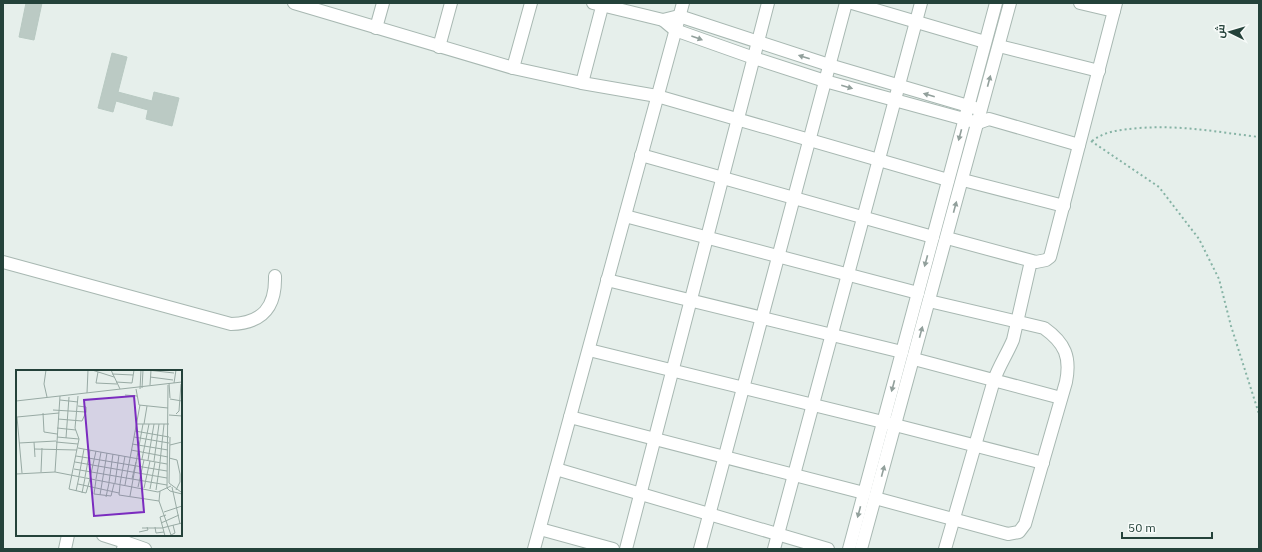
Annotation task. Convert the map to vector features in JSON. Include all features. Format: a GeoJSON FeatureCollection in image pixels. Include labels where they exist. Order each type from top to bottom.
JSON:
{"type":"FeatureCollection","features":[{"type":"Feature","properties":{"kind":"street"},"geometry":{"type":"LineString","coordinates":[[376,28],[383,3]]}},
{"type":"Feature","properties":{"kind":"street"},"geometry":{"type":"LineString","coordinates":[[439,47],[451,3]]}},
{"type":"Feature","properties":{"kind":"street"},"geometry":{"type":"LineString","coordinates":[[513,68],[531,3]]}},
{"type":"Feature","properties":{"kind":"street"},"geometry":{"type":"LineString","coordinates":[[534,549],[683,3]]}},
{"type":"Feature","properties":{"kind":"street"},"geometry":{"type":"LineString","coordinates":[[626,549],[768,3]]}},
{"type":"Feature","properties":{"kind":"street"},"geometry":{"type":"LineString","coordinates":[[700,549],[846,3]]}},
{"type":"Feature","properties":{"kind":"street"},"geometry":{"type":"LineString","coordinates":[[852,3],[985,42]]}},
{"type":"Feature","properties":{"kind":"street"},"geometry":{"type":"LineString","coordinates":[[774,549],[921,3]]}},
{"type":"Feature","properties":{"kind":"street"},"geometry":{"type":"LineString","coordinates":[[849,549],[996,3]]}},
{"type":"Feature","properties":{"kind":"street"},"geometry":{"type":"LineString","coordinates":[[861,549],[962,180],[983,117],[1010,3]]}},
{"type":"Feature","properties":{"kind":"street"},"geometry":{"type":"LineString","coordinates":[[947,238],[1031,261],[1041,262],[1050,257],[1084,141],[1115,7],[1080,3]]}},
{"type":"Feature","properties":{"kind":"street"},"geometry":{"type":"LineString","coordinates":[[300,4],[513,68],[582,83],[657,96],[948,180]]}},
{"type":"Feature","properties":{"kind":"street"},"geometry":{"type":"LineString","coordinates":[[582,83],[600,4],[663,20],[675,30],[754,58],[894,101],[964,119],[983,117],[1084,141]]}},
{"type":"Feature","properties":{"kind":"street"},"geometry":{"type":"LineString","coordinates":[[663,20],[679,16],[758,43],[968,106],[983,117]]}},
{"type":"Feature","properties":{"kind":"street"},"geometry":{"type":"LineString","coordinates":[[999,46],[1099,71]]}},
{"type":"Feature","properties":{"kind":"street"},"geometry":{"type":"LineString","coordinates":[[641,155],[933,237]]}},
{"type":"Feature","properties":{"kind":"street"},"geometry":{"type":"LineString","coordinates":[[962,180],[1064,206]]}},
{"type":"Feature","properties":{"kind":"street"},"geometry":{"type":"LineString","coordinates":[[625,216],[918,293]]}},
{"type":"Feature","properties":{"kind":"street"},"geometry":{"type":"LineString","coordinates":[[945,549],[955,519],[994,380],[999,366],[1008,353],[1013,340],[1031,261]]}},
{"type":"Feature","properties":{"kind":"street"},"geometry":{"type":"LineString","coordinates":[[3,262],[231,324],[243,323],[255,319],[265,312],[272,301],[276,289],[275,276]]}},
{"type":"Feature","properties":{"kind":"street"},"geometry":{"type":"LineString","coordinates":[[608,280],[902,352]]}},
{"type":"Feature","properties":{"kind":"street"},"geometry":{"type":"LineString","coordinates":[[876,498],[1008,534],[1019,532],[1025,524],[1061,398],[1068,370],[1067,357],[1062,345],[1055,335],[1044,328],[929,301]]}},
{"type":"Feature","properties":{"kind":"street"},"geometry":{"type":"LineString","coordinates":[[588,350],[883,422],[1043,463]]}},
{"type":"Feature","properties":{"kind":"street"},"geometry":{"type":"LineString","coordinates":[[914,359],[1061,398]]}},
{"type":"Feature","properties":{"kind":"street"},"geometry":{"type":"LineString","coordinates":[[570,417],[864,493]]}},
{"type":"Feature","properties":{"kind":"street"},"geometry":{"type":"LineString","coordinates":[[556,469],[828,549]]}},
{"type":"Feature","properties":{"kind":"street"},"geometry":{"type":"LineString","coordinates":[[540,529],[613,549]]}},
{"type":"Feature","properties":{"kind":"street"},"geometry":{"type":"LineString","coordinates":[[65,549],[68,536]]}},
{"type":"Feature","properties":{"kind":"street"},"geometry":{"type":"LineString","coordinates":[[105,536],[124,545],[145,549]]}},
{"type":"Feature","properties":{"kind":"path"},"geometry":{"type":"LineString","coordinates":[[1084,141],[1110,131],[1156,127],[1202,129],[1259,138]]}},
{"type":"Feature","properties":{"kind":"path"},"geometry":{"type":"LineString","coordinates":[[1084,141],[1159,188],[1199,239],[1219,279],[1231,326],[1259,414]]}},
{"type":"Feature","properties":{"kind":"building"},"geometry":{"type":"Polygon","coordinates":[[[26,3],[42,3],[34,40],[19,37],[26,3]]]}},
{"type":"Feature","properties":{"kind":"building"},"geometry":{"type":"Polygon","coordinates":[[[112,53],[127,57],[118,92],[152,101],[154,92],[179,98],[172,126],[146,119],[148,110],[116,101],[113,112],[98,108],[112,53]]]}}]}
